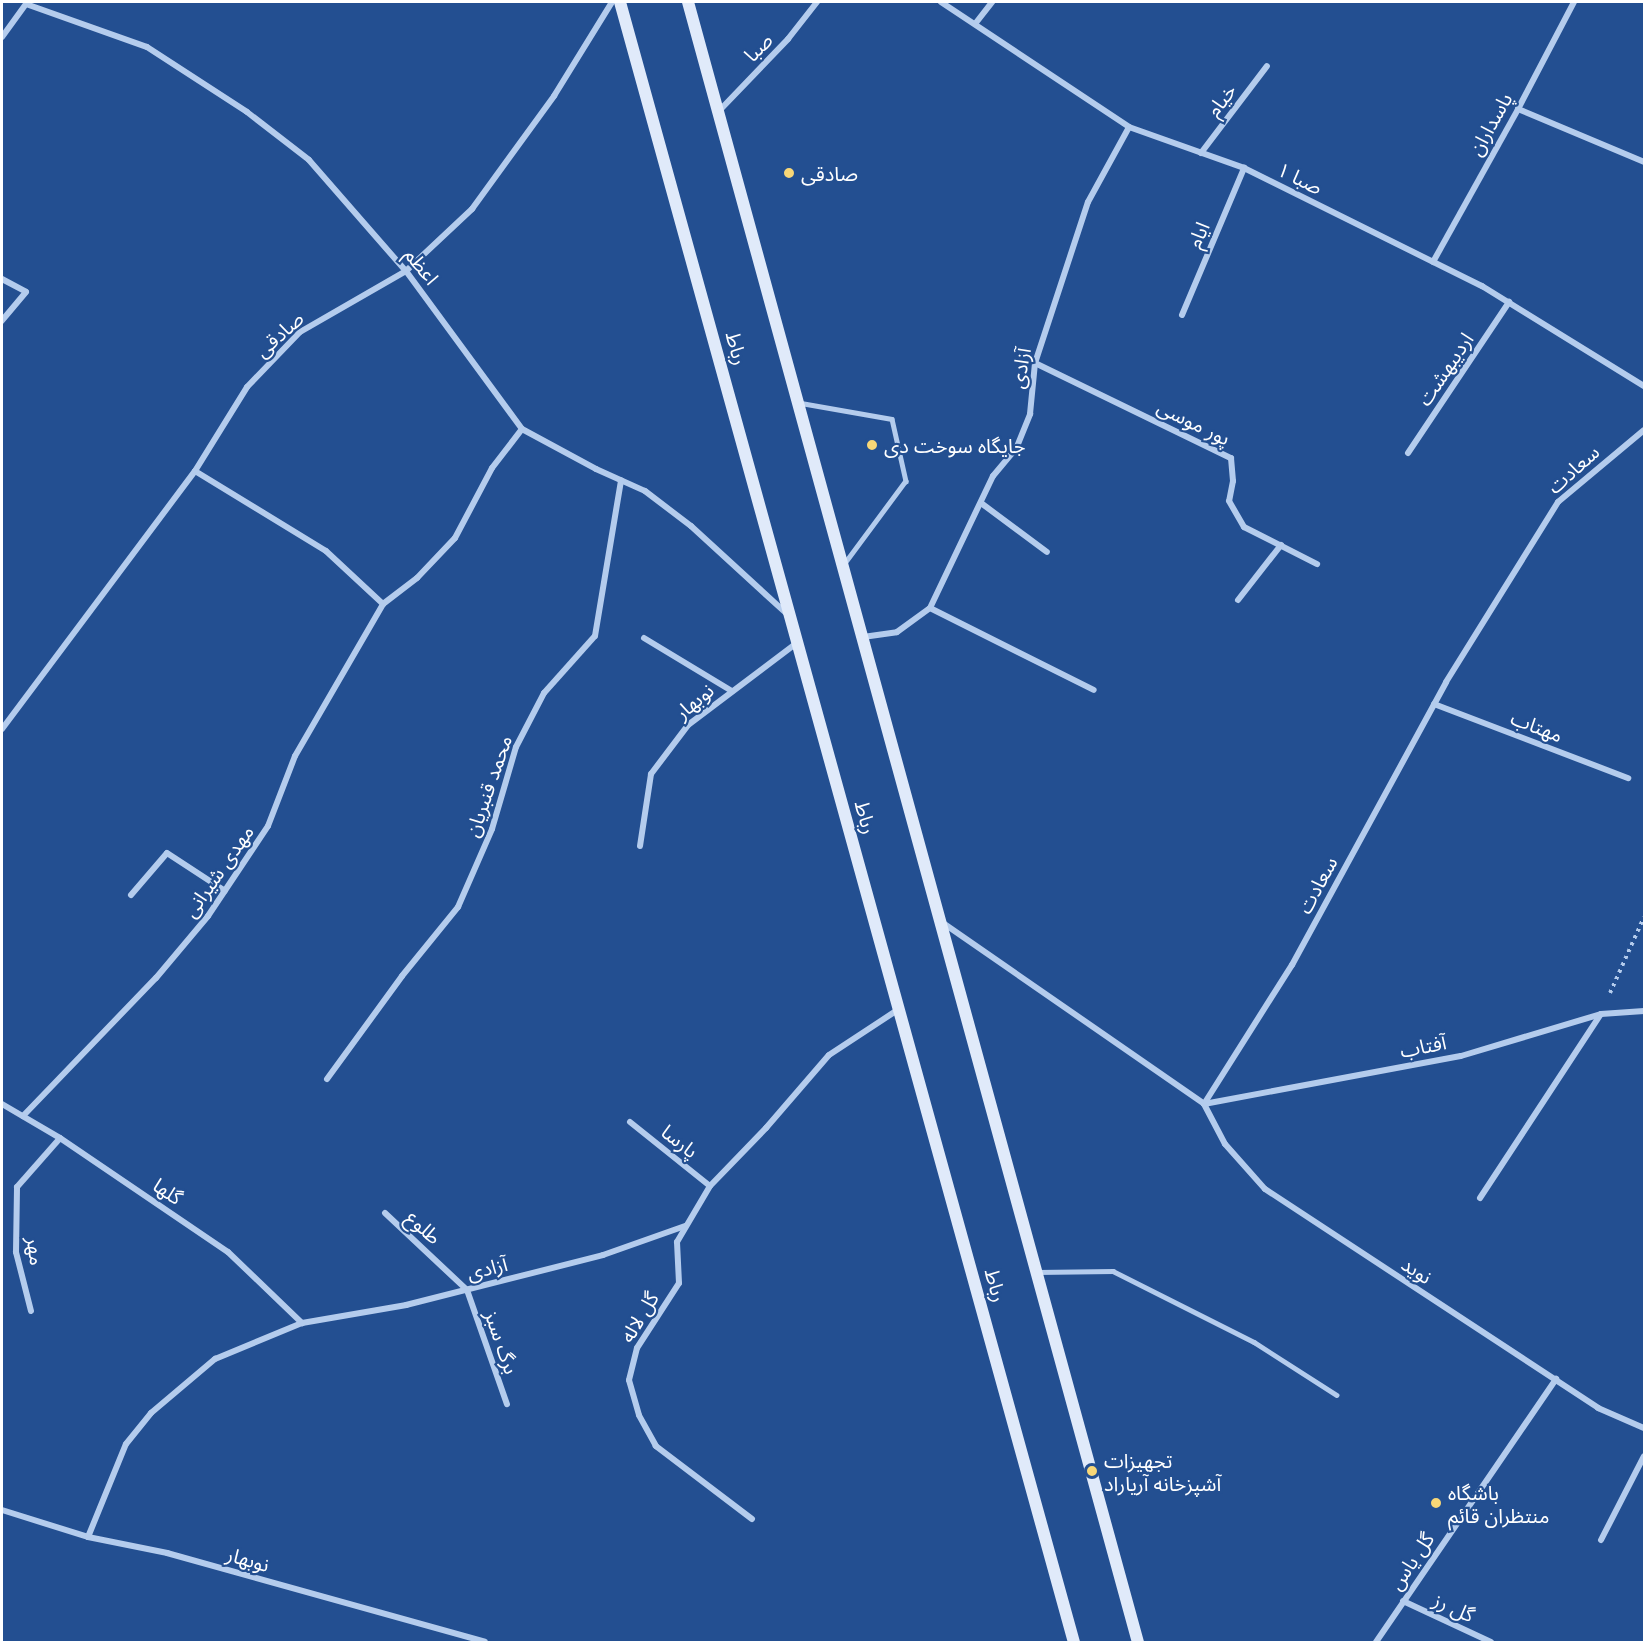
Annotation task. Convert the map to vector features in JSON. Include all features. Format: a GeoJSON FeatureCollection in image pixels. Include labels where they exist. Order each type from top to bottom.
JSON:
{"type":"FeatureCollection","features":[{"type":"Feature","properties":{"kind":"main road","name":"رباط"},"geometry":{"type":"LineString","coordinates":[[620,2],[1074,1642]]}},
{"type":"Feature","properties":{"kind":"main road"},"geometry":{"type":"LineString","coordinates":[[688,2],[1138,1642]]}},
{"type":"Feature","properties":{"kind":"street","name":"صادقی"},"geometry":{"type":"LineString","coordinates":[[2,729],[195,471],[247,387],[300,332],[406,271],[472,209],[554,96],[612,2]]}},
{"type":"Feature","properties":{"kind":"street","name":"صبا"},"geometry":{"type":"LineString","coordinates":[[719,111],[788,39],[817,2]]}},
{"type":"Feature","properties":{"kind":"street","name":"صبا ۱"},"geometry":{"type":"LineString","coordinates":[[941,2],[1129,127],[1244,168],[1433,262],[1509,302],[1644,386]]}},
{"type":"Feature","properties":{"kind":"street"},"geometry":{"type":"LineString","coordinates":[[975,24],[992,2]]}},
{"type":"Feature","properties":{"kind":"street","name":"پاسداران"},"geometry":{"type":"LineString","coordinates":[[1433,262],[1574,2]]}},
{"type":"Feature","properties":{"kind":"street","name":"اعظم"},"geometry":{"type":"LineString","coordinates":[[2,37],[26,4],[147,47],[247,112],[309,160],[406,271],[522,429],[645,491],[691,526],[791,617]]}},
{"type":"Feature","properties":{"kind":"street","name":"خیام"},"geometry":{"type":"LineString","coordinates":[[1201,153],[1267,66]]}},
{"type":"Feature","properties":{"kind":"street"},"geometry":{"type":"LineString","coordinates":[[1518,109],[1644,162]]}},
{"type":"Feature","properties":{"kind":"street","name":"آزادی"},"geometry":{"type":"LineString","coordinates":[[863,637],[897,632],[930,608],[993,476],[1016,449],[1030,414],[1035,363],[1088,202],[1129,127]]}},
{"type":"Feature","properties":{"kind":"street","name":"ایام"},"geometry":{"type":"LineString","coordinates":[[1182,315],[1244,168]]}},
{"type":"Feature","properties":{"kind":"street"},"geometry":{"type":"LineString","coordinates":[[2,279],[26,292],[2,321]]}},
{"type":"Feature","properties":{"kind":"street","name":"اردیبهشت"},"geometry":{"type":"LineString","coordinates":[[1408,453],[1509,302]]}},
{"type":"Feature","properties":{"kind":"street","name":"پور موسی"},"geometry":{"type":"LineString","coordinates":[[1035,363],[1231,458],[1233,481],[1228,501],[1244,527],[1317,564]]}},
{"type":"Feature","properties":{"kind":"street","name":"مهدی شیرانی"},"geometry":{"type":"LineString","coordinates":[[23,1116],[156,978],[208,916],[268,826],[295,756],[383,604],[417,578],[455,538],[492,468],[522,429]]}},
{"type":"Feature","properties":{"kind":"street","name":"سعادت"},"geometry":{"type":"LineString","coordinates":[[1204,1104],[1292,965],[1434,704],[1558,502],[1644,430]]}},
{"type":"Feature","properties":{"kind":"street"},"geometry":{"type":"LineString","coordinates":[[195,471],[326,551],[383,604]]}},
{"type":"Feature","properties":{"kind":"street","name":"محمد قنبریان"},"geometry":{"type":"LineString","coordinates":[[327,1079],[402,976],[458,907],[492,829],[516,747],[544,693],[595,636],[621,480]]}},
{"type":"Feature","properties":{"kind":"street"},"geometry":{"type":"LineString","coordinates":[[981,503],[1047,552]]}},
{"type":"Feature","properties":{"kind":"street"},"geometry":{"type":"LineString","coordinates":[[1238,600],[1281,545]]}},
{"type":"Feature","properties":{"kind":"street"},"geometry":{"type":"LineString","coordinates":[[930,608],[1094,690]]}},
{"type":"Feature","properties":{"kind":"street"},"geometry":{"type":"LineString","coordinates":[[644,638],[732,691]]}},
{"type":"Feature","properties":{"kind":"street","name":"نوبهار"},"geometry":{"type":"LineString","coordinates":[[640,846],[651,774],[688,725],[798,642]]}},
{"type":"Feature","properties":{"kind":"street","name":"مهتاب"},"geometry":{"type":"LineString","coordinates":[[1434,704],[1628,778]]}},
{"type":"Feature","properties":{"kind":"street"},"geometry":{"type":"LineString","coordinates":[[131,895],[167,853],[225,891]]}},
{"type":"Feature","properties":{"kind":"street"},"geometry":{"type":"LineString","coordinates":[[942,923],[1204,1104]]}},
{"type":"Feature","properties":{"kind":"street"},"geometry":{"type":"LineString","coordinates":[[685,1226],[710,1186],[766,1128],[829,1055],[899,1009]]}},
{"type":"Feature","properties":{"kind":"street","name":"آفتاب"},"geometry":{"type":"LineString","coordinates":[[1204,1104],[1461,1056],[1601,1014],[1644,1011]]}},
{"type":"Feature","properties":{"kind":"street"},"geometry":{"type":"LineString","coordinates":[[1480,1198],[1601,1014]]}},
{"type":"Feature","properties":{"kind":"street","name":"گلها"},"geometry":{"type":"LineString","coordinates":[[2,1104],[60,1138],[228,1252],[302,1323]]}},
{"type":"Feature","properties":{"kind":"street","name":"نوید"},"geometry":{"type":"LineString","coordinates":[[1204,1104],[1225,1144],[1265,1189],[1598,1408],[1644,1428]]}},
{"type":"Feature","properties":{"kind":"street","name":"پارسا"},"geometry":{"type":"LineString","coordinates":[[630,1122],[710,1186]]}},
{"type":"Feature","properties":{"kind":"street","name":"مهر"},"geometry":{"type":"LineString","coordinates":[[31,1311],[16,1252],[17,1187],[60,1138]]}},
{"type":"Feature","properties":{"kind":"street","name":"طلوع"},"geometry":{"type":"LineString","coordinates":[[385,1213],[467,1290]]}},
{"type":"Feature","properties":{"kind":"street","name":"آزادی"},"geometry":{"type":"LineString","coordinates":[[88,1537],[126,1444],[151,1413],[215,1359],[302,1323],[406,1305],[467,1290],[603,1255],[685,1226]]}},
{"type":"Feature","properties":{"kind":"street","name":"گل لاله"},"geometry":{"type":"LineString","coordinates":[[685,1226],[676,1242],[679,1283],[637,1348],[629,1380],[639,1415],[656,1446],[752,1519]]}},
{"type":"Feature","properties":{"kind":"street","name":"برگ سبز"},"geometry":{"type":"LineString","coordinates":[[467,1290],[507,1404]]}},
{"type":"Feature","properties":{"kind":"street","name":"گل یاس"},"geometry":{"type":"LineString","coordinates":[[1376,1642],[1556,1379]]}},
{"type":"Feature","properties":{"kind":"street"},"geometry":{"type":"LineString","coordinates":[[1601,1540],[1644,1456]]}},
{"type":"Feature","properties":{"kind":"street","name":"نوبهار"},"geometry":{"type":"LineString","coordinates":[[2,1510],[88,1537],[167,1553],[485,1642]]}},
{"type":"Feature","properties":{"kind":"street","name":"گل رز"},"geometry":{"type":"LineString","coordinates":[[1403,1601],[1491,1642]]}},
{"type":"Feature","properties":{"kind":"lane"},"geometry":{"type":"LineString","coordinates":[[799,402],[892,419],[906,481],[843,566]]}},
{"type":"Feature","properties":{"kind":"lane"},"geometry":{"type":"LineString","coordinates":[[1037,1272],[1113,1270],[1254,1342],[1336,1395]]}},
{"type":"Feature","properties":{"kind":"path"},"geometry":{"type":"LineString","coordinates":[[1601,1014],[1644,917]]}},
{"type":"Feature","properties":{"kind":"place","name":"صادقی"},"geometry":{"type":"Point","coordinates":[789,173]}},
{"type":"Feature","properties":{"kind":"place","name":"جایگاه سوخت دی"},"geometry":{"type":"Point","coordinates":[872,445]}},
{"type":"Feature","properties":{"kind":"place","name":"تجهیزات آشپزخانه آریاراد"},"geometry":{"type":"Point","coordinates":[1092,1471]}},
{"type":"Feature","properties":{"kind":"place","name":"باشگاه منتظران قائم"},"geometry":{"type":"Point","coordinates":[1436,1503]}}]}
